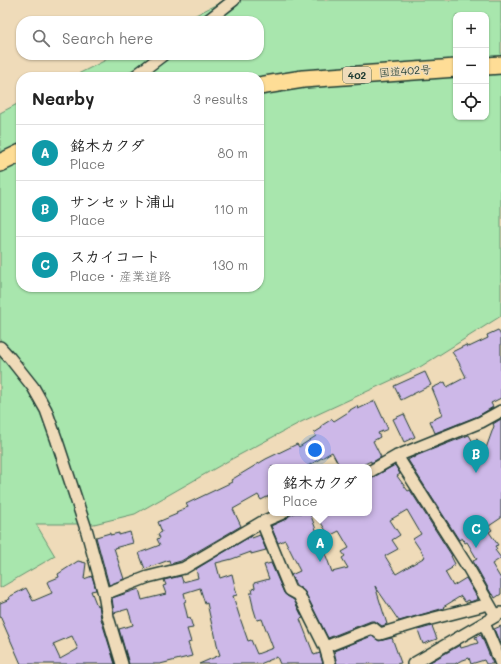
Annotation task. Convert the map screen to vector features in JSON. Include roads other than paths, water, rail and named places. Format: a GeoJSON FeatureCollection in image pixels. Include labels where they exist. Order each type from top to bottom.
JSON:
{"type":"FeatureCollection","features":[{"type":"Feature","properties":{"kind":"highway"},"geometry":{"type":"LineString","coordinates":[[489,66],[501,65]]}},
{"type":"Feature","properties":{"kind":"highway","name":"国道402号"},"geometry":{"type":"LineString","coordinates":[[264,85],[303,78],[453,68]]}},
{"type":"Feature","properties":{"kind":"highway"},"geometry":{"type":"LineString","coordinates":[[0,164],[16,155]]}},
{"type":"Feature","properties":{"kind":"street"},"geometry":{"type":"LineString","coordinates":[[213,16],[234,0]]}},
{"type":"Feature","properties":{"kind":"street"},"geometry":{"type":"LineString","coordinates":[[141,72],[156,60]]}},
{"type":"Feature","properties":{"kind":"street"},"geometry":{"type":"LineString","coordinates":[[0,347],[33,387],[46,410],[87,532],[104,594],[108,617],[122,664]]}},
{"type":"Feature","properties":{"kind":"street"},"geometry":{"type":"LineString","coordinates":[[372,470],[397,456],[482,422],[501,411]]}},
{"type":"Feature","properties":{"kind":"street"},"geometry":{"type":"LineString","coordinates":[[397,456],[469,569],[489,604],[499,615],[413,664]]}},
{"type":"Feature","properties":{"kind":"street"},"geometry":{"type":"LineString","coordinates":[[104,594],[148,577],[184,568],[262,522],[276,516]]}},
{"type":"Feature","properties":{"kind":"street"},"geometry":{"type":"LineString","coordinates":[[262,522],[290,590],[299,595],[325,647],[330,664]]}},
{"type":"Feature","properties":{"kind":"street"},"geometry":{"type":"LineString","coordinates":[[325,647],[373,628],[380,634],[423,620],[489,604]]}},
{"type":"Feature","properties":{"kind":"street"},"geometry":{"type":"LineString","coordinates":[[484,623],[501,664]]}},
{"type":"Feature","properties":{"kind":"place","name":"サンセット浦山"},"geometry":{"type":"Point","coordinates":[476,473]}},
{"type":"Feature","properties":{"kind":"place","name":"スカイコート"},"geometry":{"type":"Point","coordinates":[476,548]}},
{"type":"Feature","properties":{"kind":"place","name":"銘木カクダ"},"geometry":{"type":"Point","coordinates":[320,562]}}]}
